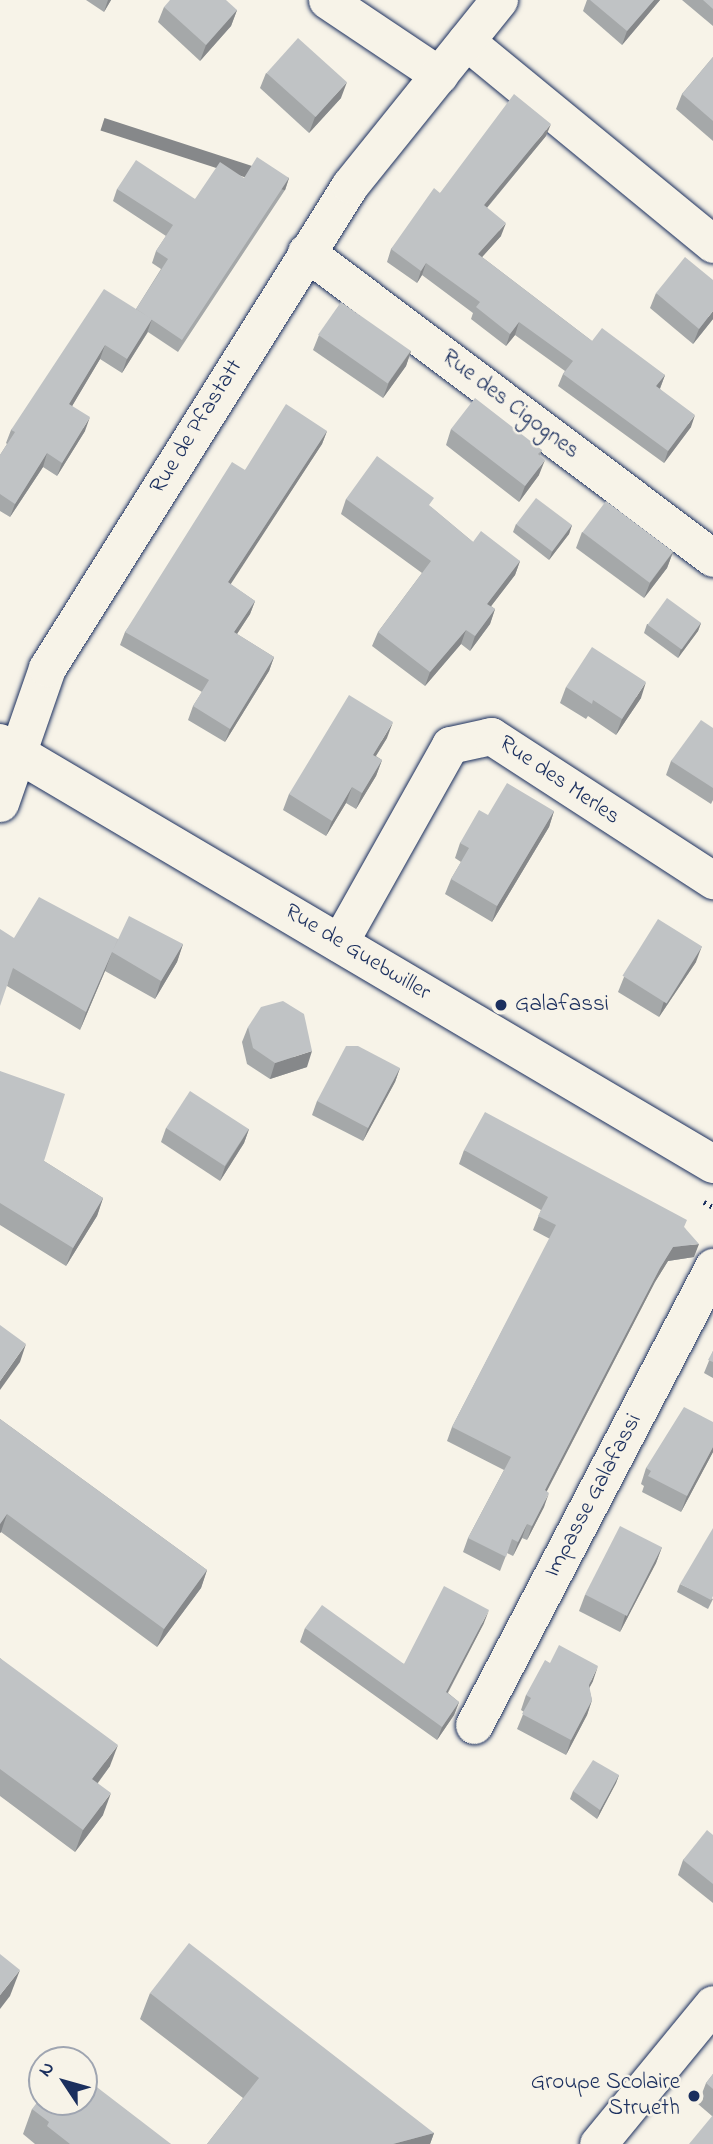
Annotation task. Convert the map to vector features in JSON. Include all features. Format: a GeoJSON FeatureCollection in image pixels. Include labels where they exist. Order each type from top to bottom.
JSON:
{"type":"FeatureCollection","features":[{"type":"Feature","properties":{"kind":"main road","name":"Rue de Guebwiller"},"geometry":{"type":"LineString","coordinates":[[8,748],[713,1164]]}},
{"type":"Feature","properties":{"kind":"street"},"geometry":{"type":"LineString","coordinates":[[327,0],[439,75]]}},
{"type":"Feature","properties":{"kind":"street","name":"Rue de Pfastatt"},"geometry":{"type":"LineString","coordinates":[[0,803],[8,748],[47,668],[306,252],[351,185],[499,0]]}},
{"type":"Feature","properties":{"kind":"street"},"geometry":{"type":"LineString","coordinates":[[466,41],[713,244]]}},
{"type":"Feature","properties":{"kind":"street","name":"Rue des Cigognes"},"geometry":{"type":"LineString","coordinates":[[306,252],[713,558]]}},
{"type":"Feature","properties":{"kind":"street","name":"Rue des Merles"},"geometry":{"type":"LineString","coordinates":[[339,943],[450,745],[491,736],[713,880]]}},
{"type":"Feature","properties":{"kind":"street","name":"Impasse Galafassi"},"geometry":{"type":"LineString","coordinates":[[474,1725],[713,1267]]}},
{"type":"Feature","properties":{"kind":"street"},"geometry":{"type":"LineString","coordinates":[[598,2144],[713,2004]]}},
{"type":"Feature","properties":{"kind":"building"},"geometry":{"type":"Polygon","coordinates":[[[170,0],[226,0],[237,10],[206,45],[164,7],[170,0]]]}},
{"type":"Feature","properties":{"kind":"building"},"geometry":{"type":"Polygon","coordinates":[[[590,0],[654,0],[627,31],[590,0]]]}},
{"type":"Feature","properties":{"kind":"building"},"geometry":{"type":"Polygon","coordinates":[[[703,0],[713,0],[713,9],[703,0]]]}},
{"type":"Feature","properties":{"kind":"building"},"geometry":{"type":"Polygon","coordinates":[[[298,38],[347,82],[316,117],[267,73],[298,38]]]}},
{"type":"Feature","properties":{"kind":"building"},"geometry":{"type":"Polygon","coordinates":[[[713,57],[713,121],[682,94],[713,57]]]}},
{"type":"Feature","properties":{"kind":"building"},"geometry":{"type":"Polygon","coordinates":[[[514,94],[551,124],[484,205],[506,223],[478,254],[592,341],[602,328],[665,375],[656,386],[695,415],[668,451],[563,374],[573,361],[519,322],[510,334],[476,307],[480,302],[426,263],[421,271],[391,249],[434,188],[440,193],[514,94]]]}},
{"type":"Feature","properties":{"kind":"building"},"geometry":{"type":"Polygon","coordinates":[[[257,157],[289,178],[182,340],[136,309],[168,259],[156,251],[173,225],[117,189],[136,160],[195,199],[220,162],[244,178],[257,157]]]}},
{"type":"Feature","properties":{"kind":"building"},"geometry":{"type":"Polygon","coordinates":[[[685,257],[713,280],[713,311],[699,329],[656,293],[685,257]]]}},
{"type":"Feature","properties":{"kind":"building"},"geometry":{"type":"Polygon","coordinates":[[[104,289],[152,319],[127,359],[105,345],[69,404],[90,417],[62,463],[47,453],[15,504],[0,494],[0,455],[15,432],[11,430],[104,289]]]}},
{"type":"Feature","properties":{"kind":"building"},"geometry":{"type":"Polygon","coordinates":[[[341,302],[411,351],[388,384],[318,335],[341,302]]]}},
{"type":"Feature","properties":{"kind":"building"},"geometry":{"type":"Polygon","coordinates":[[[475,398],[542,450],[538,454],[545,460],[525,486],[451,429],[475,398]]]}},
{"type":"Feature","properties":{"kind":"building"},"geometry":{"type":"Polygon","coordinates":[[[286,404],[327,431],[228,582],[255,601],[234,632],[274,657],[230,729],[193,706],[209,680],[125,632],[232,462],[245,470],[286,404]]]}},
{"type":"Feature","properties":{"kind":"building"},"geometry":{"type":"Polygon","coordinates":[[[377,456],[434,498],[429,505],[473,542],[481,531],[520,561],[487,604],[495,609],[475,636],[466,630],[430,672],[378,632],[431,561],[346,499],[377,456]]]}},
{"type":"Feature","properties":{"kind":"building"},"geometry":{"type":"Polygon","coordinates":[[[536,498],[572,525],[552,551],[516,524],[536,498]]]}},
{"type":"Feature","properties":{"kind":"building"},"geometry":{"type":"Polygon","coordinates":[[[606,501],[673,552],[650,583],[583,532],[606,501]]]}},
{"type":"Feature","properties":{"kind":"building"},"geometry":{"type":"Polygon","coordinates":[[[667,598],[701,623],[682,649],[648,625],[667,598]]]}},
{"type":"Feature","properties":{"kind":"building"},"geometry":{"type":"Polygon","coordinates":[[[592,647],[646,682],[622,719],[593,700],[592,704],[566,687],[592,647]]]}},
{"type":"Feature","properties":{"kind":"building"},"geometry":{"type":"Polygon","coordinates":[[[349,695],[393,722],[373,755],[382,760],[362,793],[352,787],[332,821],[289,794],[349,695]]]}},
{"type":"Feature","properties":{"kind":"building"},"geometry":{"type":"Polygon","coordinates":[[[701,720],[713,728],[713,788],[671,761],[701,720]]]}},
{"type":"Feature","properties":{"kind":"building"},"geometry":{"type":"Polygon","coordinates":[[[507,783],[554,811],[497,906],[451,879],[469,848],[460,843],[479,810],[488,815],[507,783]]]}},
{"type":"Feature","properties":{"kind":"building"},"geometry":{"type":"Polygon","coordinates":[[[39,897],[118,939],[113,950],[129,916],[183,944],[161,981],[112,952],[86,1012],[13,968],[0,1006],[0,929],[14,938],[39,897]]]}},
{"type":"Feature","properties":{"kind":"building"},"geometry":{"type":"Polygon","coordinates":[[[658,919],[702,947],[667,1003],[622,976],[658,919]]]}},
{"type":"Feature","properties":{"kind":"building"},"geometry":{"type":"Polygon","coordinates":[[[283,1001],[304,1014],[312,1051],[275,1063],[253,1048],[248,1027],[261,1007],[283,1001]]]}},
{"type":"Feature","properties":{"kind":"building"},"geometry":{"type":"Polygon","coordinates":[[[346,1046],[358,1046],[400,1068],[368,1128],[317,1101],[346,1046]]]}},
{"type":"Feature","properties":{"kind":"building"},"geometry":{"type":"Polygon","coordinates":[[[0,1071],[65,1094],[44,1161],[103,1198],[73,1248],[0,1203],[0,1071]]]}},
{"type":"Feature","properties":{"kind":"building"},"geometry":{"type":"Polygon","coordinates":[[[190,1091],[249,1129],[225,1166],[166,1128],[190,1091]]]}},
{"type":"Feature","properties":{"kind":"building"},"geometry":{"type":"Polygon","coordinates":[[[485,1112],[687,1220],[684,1227],[699,1244],[673,1247],[660,1268],[545,1490],[549,1493],[532,1526],[527,1524],[518,1542],[512,1539],[506,1557],[468,1538],[511,1457],[452,1427],[556,1225],[538,1216],[548,1197],[464,1150],[485,1112]]]}},
{"type":"Feature","properties":{"kind":"building"},"geometry":{"type":"Polygon","coordinates":[[[0,1325],[26,1344],[0,1381],[0,1325]]]}},
{"type":"Feature","properties":{"kind":"building"},"geometry":{"type":"Polygon","coordinates":[[[684,1407],[713,1422],[713,1447],[687,1496],[648,1476],[651,1471],[646,1468],[684,1407]]]}},
{"type":"Feature","properties":{"kind":"building"},"geometry":{"type":"Polygon","coordinates":[[[0,1419],[207,1570],[164,1629],[7,1514],[0,1524],[0,1419]]]}},
{"type":"Feature","properties":{"kind":"building"},"geometry":{"type":"Polygon","coordinates":[[[620,1526],[662,1547],[627,1616],[585,1595],[620,1526]]]}},
{"type":"Feature","properties":{"kind":"building"},"geometry":{"type":"Polygon","coordinates":[[[713,1528],[713,1596],[711,1600],[680,1584],[713,1528]]]}},
{"type":"Feature","properties":{"kind":"building"},"geometry":{"type":"Polygon","coordinates":[[[444,1586],[489,1610],[446,1692],[459,1702],[442,1727],[305,1628],[322,1605],[404,1664],[444,1586]]]}},
{"type":"Feature","properties":{"kind":"building"},"geometry":{"type":"Polygon","coordinates":[[[559,1645],[598,1666],[589,1685],[592,1700],[571,1740],[522,1714],[531,1698],[526,1695],[545,1660],[550,1663],[559,1645]]]}},
{"type":"Feature","properties":{"kind":"building"},"geometry":{"type":"Polygon","coordinates":[[[0,1658],[118,1745],[92,1779],[111,1793],[83,1830],[0,1769],[0,1658]]]}},
{"type":"Feature","properties":{"kind":"building"},"geometry":{"type":"Polygon","coordinates":[[[593,1760],[619,1775],[600,1810],[573,1791],[593,1760]]]}},
{"type":"Feature","properties":{"kind":"building"},"geometry":{"type":"Polygon","coordinates":[[[707,1830],[713,1835],[713,1884],[683,1860],[707,1830]]]}},
{"type":"Feature","properties":{"kind":"building"},"geometry":{"type":"Polygon","coordinates":[[[189,1943],[434,2133],[393,2144],[207,2144],[259,2078],[150,1993],[189,1943]]]}},
{"type":"Feature","properties":{"kind":"building"},"geometry":{"type":"Polygon","coordinates":[[[0,1954],[20,1970],[0,1995],[0,1954]]]}},
{"type":"Feature","properties":{"kind":"building"},"geometry":{"type":"Polygon","coordinates":[[[713,2074],[713,2089],[706,2083],[713,2074]]]}},
{"type":"Feature","properties":{"kind":"building"},"geometry":{"type":"Polygon","coordinates":[[[98,2088],[171,2144],[70,2144],[47,2126],[49,2122],[41,2116],[98,2116],[98,2088]]]}},
{"type":"Feature","properties":{"kind":"building"},"geometry":{"type":"Polygon","coordinates":[[[713,2115],[713,2144],[689,2144],[713,2115]]]}},
{"type":"Feature","properties":{"kind":"place","name":"Galafassi"},"geometry":{"type":"Point","coordinates":[501,1005]}},
{"type":"Feature","properties":{"kind":"place","name":"Groupe Scolaire Strueth"},"geometry":{"type":"Point","coordinates":[694,2096]}}]}
